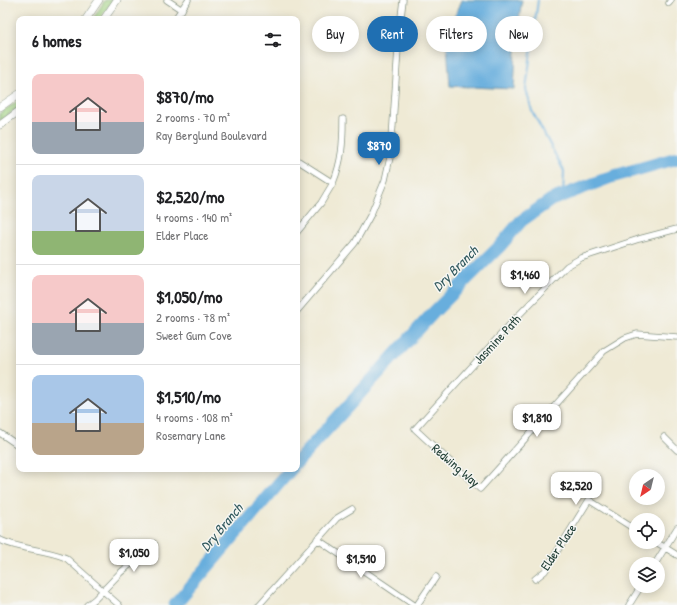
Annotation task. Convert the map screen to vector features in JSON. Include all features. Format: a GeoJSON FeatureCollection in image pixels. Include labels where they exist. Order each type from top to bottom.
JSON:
{"type":"FeatureCollection","features":[{"type":"Feature","properties":{"kind":"street"},"geometry":{"type":"LineString","coordinates":[[88,16],[99,0]]}},
{"type":"Feature","properties":{"kind":"street"},"geometry":{"type":"LineString","coordinates":[[106,16],[117,0]]}},
{"type":"Feature","properties":{"kind":"street"},"geometry":{"type":"LineString","coordinates":[[167,0],[182,10]]}},
{"type":"Feature","properties":{"kind":"street"},"geometry":{"type":"LineString","coordinates":[[177,16],[188,0]]}},
{"type":"Feature","properties":{"kind":"street"},"geometry":{"type":"LineString","coordinates":[[300,307],[355,243],[371,214],[385,180],[391,153],[399,34],[403,0]]}},
{"type":"Feature","properties":{"kind":"street"},"geometry":{"type":"LineString","coordinates":[[0,107],[16,96]]}},
{"type":"Feature","properties":{"kind":"street"},"geometry":{"type":"LineString","coordinates":[[0,125],[16,113]]}},
{"type":"Feature","properties":{"kind":"street"},"geometry":{"type":"LineString","coordinates":[[300,228],[321,203],[333,183],[339,169],[342,154],[343,119]]}},
{"type":"Feature","properties":{"kind":"street"},"geometry":{"type":"LineString","coordinates":[[300,162],[333,183]]}},
{"type":"Feature","properties":{"kind":"street","name":"Jasmine Path"},"geometry":{"type":"LineString","coordinates":[[414,429],[513,321],[567,266],[582,258],[639,239],[677,229]]}},
{"type":"Feature","properties":{"kind":"street","name":"Redwing Way"},"geometry":{"type":"LineString","coordinates":[[414,429],[480,490],[604,351],[625,338],[637,334],[677,337]]}},
{"type":"Feature","properties":{"kind":"street"},"geometry":{"type":"LineString","coordinates":[[0,433],[16,444]]}},
{"type":"Feature","properties":{"kind":"street"},"geometry":{"type":"LineString","coordinates":[[664,437],[677,450]]}},
{"type":"Feature","properties":{"kind":"street","name":"Elder Place"},"geometry":{"type":"LineString","coordinates":[[534,579],[545,571],[589,500],[629,526]]}},
{"type":"Feature","properties":{"kind":"street"},"geometry":{"type":"LineString","coordinates":[[259,605],[337,518],[352,509]]}},
{"type":"Feature","properties":{"kind":"street"},"geometry":{"type":"LineString","coordinates":[[677,528],[665,548],[677,555]]}},
{"type":"Feature","properties":{"kind":"street"},"geometry":{"type":"LineString","coordinates":[[317,539],[414,605]]}},
{"type":"Feature","properties":{"kind":"street"},"geometry":{"type":"LineString","coordinates":[[0,540],[11,544],[58,554],[66,558],[119,605]]}},
{"type":"Feature","properties":{"kind":"street"},"geometry":{"type":"LineString","coordinates":[[87,605],[120,573],[154,544]]}},
{"type":"Feature","properties":{"kind":"street"},"geometry":{"type":"LineString","coordinates":[[417,605],[436,577]]}},
{"type":"Feature","properties":{"kind":"street"},"geometry":{"type":"LineString","coordinates":[[629,605],[637,593]]}},
{"type":"Feature","properties":{"kind":"green space"},"geometry":{"type":"Polygon","coordinates":[[[105,0],[113,0],[102,16],[95,16],[105,0]]]}},
{"type":"Feature","properties":{"kind":"green space"},"geometry":{"type":"Polygon","coordinates":[[[16,102],[16,109],[0,121],[0,113],[16,102]]]}},
{"type":"Feature","properties":{"kind":"water"},"geometry":{"type":"Polygon","coordinates":[[[462,0],[522,0],[520,16],[495,16],[495,52],[516,52],[514,89],[450,86],[448,52],[487,52],[487,16],[455,16],[462,0]]]}},
{"type":"Feature","properties":{"kind":"waterway"},"geometry":{"type":"LineString","coordinates":[[538,0],[526,89],[532,111],[564,171],[563,196]]}},
{"type":"Feature","properties":{"kind":"waterway","name":"Dry Branch"},"geometry":{"type":"LineString","coordinates":[[300,459],[433,313],[500,246],[521,221],[551,200],[611,177],[677,158]]}},
{"type":"Feature","properties":{"kind":"waterway","name":"Dry Branch"},"geometry":{"type":"LineString","coordinates":[[175,605],[288,472]]}}]}
